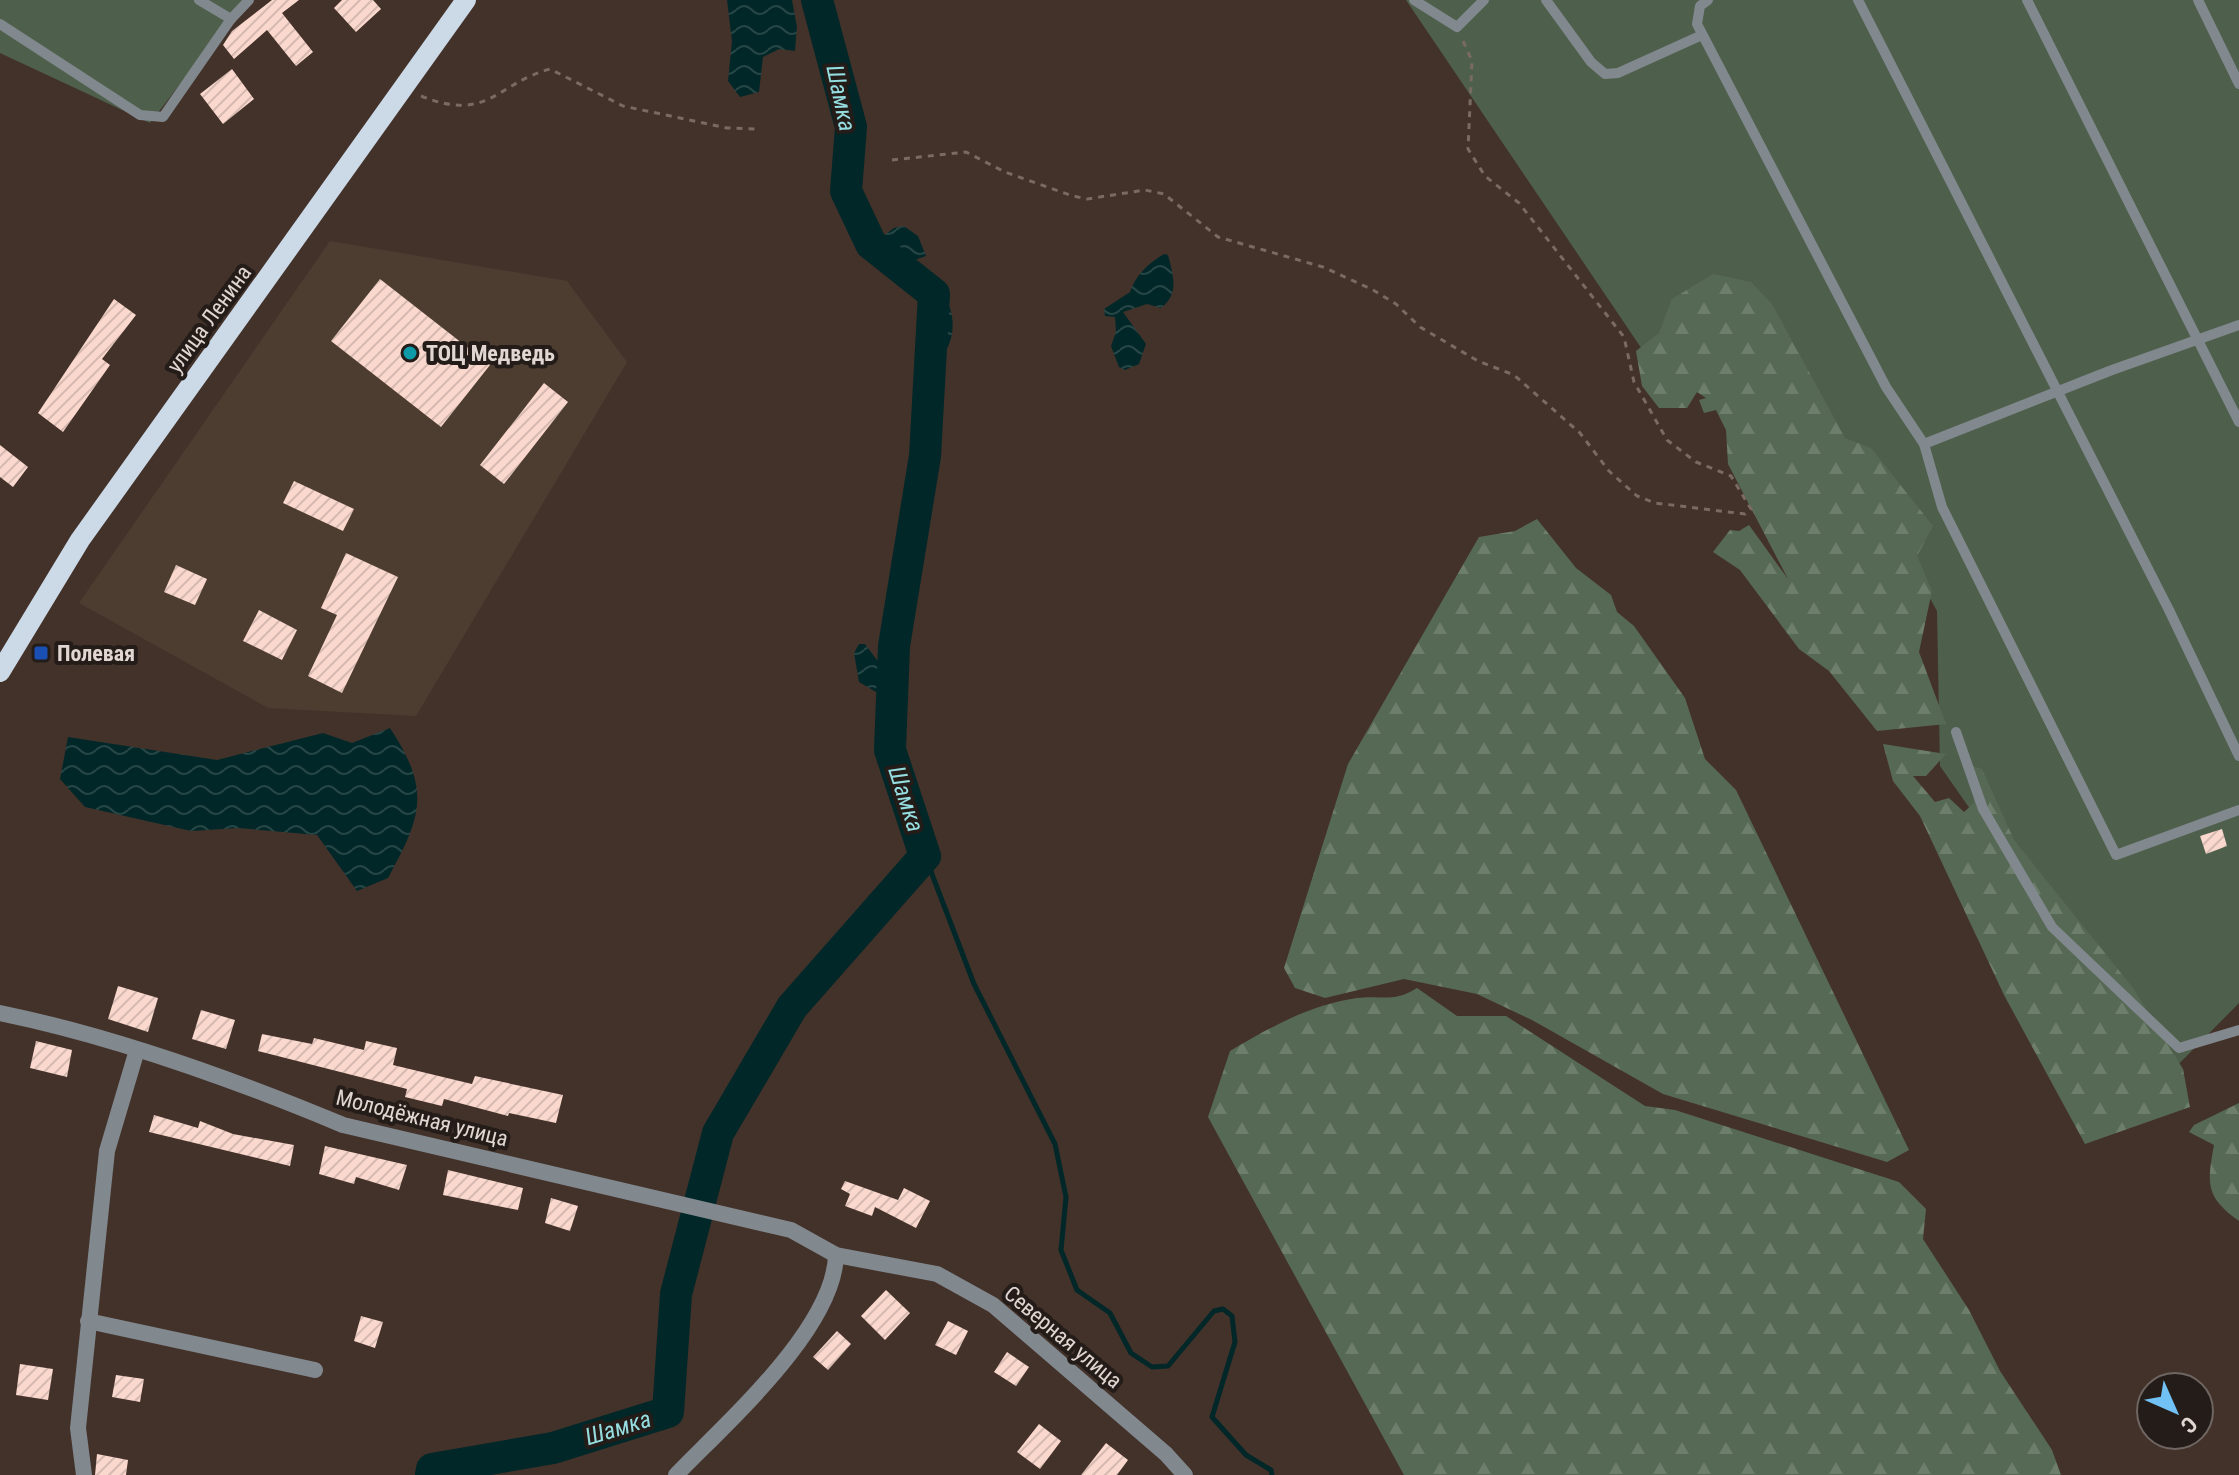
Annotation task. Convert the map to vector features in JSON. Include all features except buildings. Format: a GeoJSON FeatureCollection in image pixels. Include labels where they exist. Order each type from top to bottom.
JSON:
{"type":"FeatureCollection","features":[{"type":"Feature","properties":{"kind":"main road","name":"улица Ленина"},"geometry":{"type":"LineString","coordinates":[[0,672],[80,540],[466,0]]}},
{"type":"Feature","properties":{"kind":"street","name":"Молодёжная улица"},"geometry":{"type":"LineString","coordinates":[[0,1013],[87,1033],[283,1100],[343,1125],[791,1230],[836,1255]]}},
{"type":"Feature","properties":{"kind":"street"},"geometry":{"type":"LineString","coordinates":[[84,1475],[78,1428],[107,1151],[137,1050]]}},
{"type":"Feature","properties":{"kind":"street"},"geometry":{"type":"LineString","coordinates":[[676,1475],[806,1333],[829,1295],[836,1255]]}},
{"type":"Feature","properties":{"kind":"street","name":"Северная улица"},"geometry":{"type":"LineString","coordinates":[[836,1255],[937,1274],[993,1305],[1155,1444],[1185,1475]]}},
{"type":"Feature","properties":{"kind":"street"},"geometry":{"type":"LineString","coordinates":[[88,1321],[315,1370]]}},
{"type":"Feature","properties":{"kind":"lane"},"geometry":{"type":"LineString","coordinates":[[199,0],[231,19]]}},
{"type":"Feature","properties":{"kind":"lane"},"geometry":{"type":"LineString","coordinates":[[0,24],[140,115],[163,117],[231,19],[249,0]]}},
{"type":"Feature","properties":{"kind":"lane"},"geometry":{"type":"LineString","coordinates":[[1414,0],[1457,27],[1484,0]]}},
{"type":"Feature","properties":{"kind":"lane"},"geometry":{"type":"LineString","coordinates":[[1546,0],[1591,62],[1605,74],[1618,73],[1702,35]]}},
{"type":"Feature","properties":{"kind":"lane"},"geometry":{"type":"LineString","coordinates":[[1708,0],[1700,6],[1697,24],[1702,35],[1886,387],[1924,444],[1942,507],[2116,855],[2239,810]]}},
{"type":"Feature","properties":{"kind":"lane"},"geometry":{"type":"LineString","coordinates":[[1858,0],[2058,391],[2239,756]]}},
{"type":"Feature","properties":{"kind":"lane"},"geometry":{"type":"LineString","coordinates":[[2027,0],[2239,422]]}},
{"type":"Feature","properties":{"kind":"lane"},"geometry":{"type":"LineString","coordinates":[[2198,0],[2239,84]]}},
{"type":"Feature","properties":{"kind":"lane"},"geometry":{"type":"LineString","coordinates":[[1924,444],[2239,325]]}},
{"type":"Feature","properties":{"kind":"lane"},"geometry":{"type":"LineString","coordinates":[[1956,732],[1983,809],[2052,927],[2179,1048],[2239,1030]]}},
{"type":"Feature","properties":{"kind":"path"},"geometry":{"type":"LineString","coordinates":[[892,160],[966,152],[1005,172],[1087,199],[1145,190],[1164,194],[1218,237],[1323,267],[1373,290],[1396,304],[1420,327],[1478,361],[1514,375],[1580,433],[1609,471],[1637,496],[1655,503],[1745,514],[1751,509],[1731,476],[1696,462],[1667,440],[1634,382],[1624,337],[1519,203],[1485,176],[1468,149],[1472,61],[1457,27]]}},
{"type":"Feature","properties":{"kind":"path"},"geometry":{"type":"LineString","coordinates":[[403,89],[444,105],[477,106],[507,92],[530,75],[550,69],[623,106],[727,128],[756,129]]}},
{"type":"Feature","properties":{"kind":"shaded area"},"geometry":{"type":"Polygon","coordinates":[[[330,241],[567,281],[627,362],[416,716],[268,708],[79,603],[330,241]]]}},
{"type":"Feature","properties":{"kind":"green space"},"geometry":{"type":"Polygon","coordinates":[[[0,0],[245,0],[150,123],[0,53],[0,0]]]}},
{"type":"Feature","properties":{"kind":"green space"},"geometry":{"type":"Polygon","coordinates":[[[1406,0],[2239,0],[2239,1003],[2161,1082],[1940,766],[1937,611],[1765,301],[1648,358],[1406,0]]]}},
{"type":"Feature","properties":{"kind":"green space"},"geometry":{"type":"Polygon","coordinates":[[[1713,274],[1751,282],[1772,304],[1845,438],[1871,448],[1933,526],[1917,556],[1932,591],[1919,652],[1946,724],[1877,731],[1829,671],[1799,649],[1740,570],[1713,552],[1730,530],[1739,531],[1749,525],[1788,579],[1728,464],[1726,430],[1716,410],[1704,413],[1699,400],[1706,398],[1697,392],[1687,408],[1659,408],[1642,386],[1636,351],[1659,333],[1672,299],[1713,274]]]}},
{"type":"Feature","properties":{"kind":"green space"},"geometry":{"type":"Polygon","coordinates":[[[1537,519],[1576,568],[1611,595],[1617,612],[1634,626],[1685,698],[1705,759],[1736,790],[1909,1150],[1887,1162],[1663,1094],[1532,1020],[1477,994],[1404,979],[1325,998],[1295,988],[1284,968],[1348,764],[1479,537],[1515,531],[1537,519]]]}},
{"type":"Feature","properties":{"kind":"green space"},"geometry":{"type":"Polygon","coordinates":[[[1883,744],[1946,754],[1926,776],[1913,776],[1935,802],[1949,798],[1964,812],[1974,803],[1972,766],[1982,769],[2014,840],[2133,988],[2183,1069],[2190,1107],[2085,1144],[2004,995],[1920,816],[1893,781],[1883,744]]]}},
{"type":"Feature","properties":{"kind":"green space"},"geometry":{"type":"Polygon","coordinates":[[[1417,988],[1457,1016],[1506,1016],[1645,1106],[1675,1110],[1899,1182],[1926,1209],[1923,1239],[1969,1310],[2000,1371],[2052,1450],[2061,1475],[1404,1475],[1208,1117],[1230,1051],[1276,1026],[1323,1006],[1357,998],[1394,997],[1417,988]]]}},
{"type":"Feature","properties":{"kind":"green space"},"geometry":{"type":"Polygon","coordinates":[[[2239,1103],[2239,1221],[2220,1204],[2211,1188],[2214,1145],[2189,1132],[2194,1125],[2239,1103]]]}},
{"type":"Feature","properties":{"kind":"water"},"geometry":{"type":"Polygon","coordinates":[[[727,0],[792,0],[797,27],[795,51],[779,49],[763,57],[759,92],[740,97],[728,81],[732,41],[727,0]]]}},
{"type":"Feature","properties":{"kind":"water"},"geometry":{"type":"Polygon","coordinates":[[[904,226],[918,236],[926,256],[912,261],[899,247],[878,240],[894,228],[904,226]]]}},
{"type":"Feature","properties":{"kind":"water"},"geometry":{"type":"Polygon","coordinates":[[[1164,254],[1168,255],[1174,284],[1167,303],[1161,308],[1147,304],[1123,312],[1146,344],[1139,364],[1125,370],[1119,367],[1111,346],[1116,332],[1115,317],[1105,316],[1104,309],[1130,292],[1144,270],[1164,254]]]}},
{"type":"Feature","properties":{"kind":"water"},"geometry":{"type":"Polygon","coordinates":[[[940,299],[947,301],[953,325],[947,348],[937,361],[929,355],[932,338],[940,324],[940,299]]]}},
{"type":"Feature","properties":{"kind":"water"},"geometry":{"type":"Polygon","coordinates":[[[859,644],[865,644],[883,668],[885,687],[900,694],[898,705],[859,682],[854,653],[859,644]]]}},
{"type":"Feature","properties":{"kind":"water"},"geometry":{"type":"Polygon","coordinates":[[[390,728],[412,769],[417,803],[414,820],[388,878],[357,891],[317,835],[238,828],[191,831],[85,807],[60,779],[68,737],[217,760],[323,733],[352,743],[390,728]]]}},
{"type":"Feature","properties":{"kind":"waterway","name":"Шамка"},"geometry":{"type":"LineString","coordinates":[[431,1475],[432,1469],[553,1448],[668,1412],[676,1294],[718,1133],[792,1007],[925,856],[890,750],[894,646],[925,456],[934,294],[871,244],[846,191],[851,127],[817,0]]}},
{"type":"Feature","properties":{"kind":"waterway"},"geometry":{"type":"LineString","coordinates":[[925,856],[974,984],[1055,1144],[1066,1197],[1061,1250],[1077,1290],[1110,1313],[1131,1353],[1152,1367],[1168,1366],[1214,1311],[1223,1309],[1232,1316],[1235,1342],[1212,1417],[1246,1455],[1271,1470],[1272,1475]]}},
{"type":"Feature","properties":{"kind":"place","name":"ТОЦ Медведь"},"geometry":{"type":"Point","coordinates":[410,353]}},
{"type":"Feature","properties":{"kind":"place","name":"Полевая"},"geometry":{"type":"Point","coordinates":[41,653]}}]}
